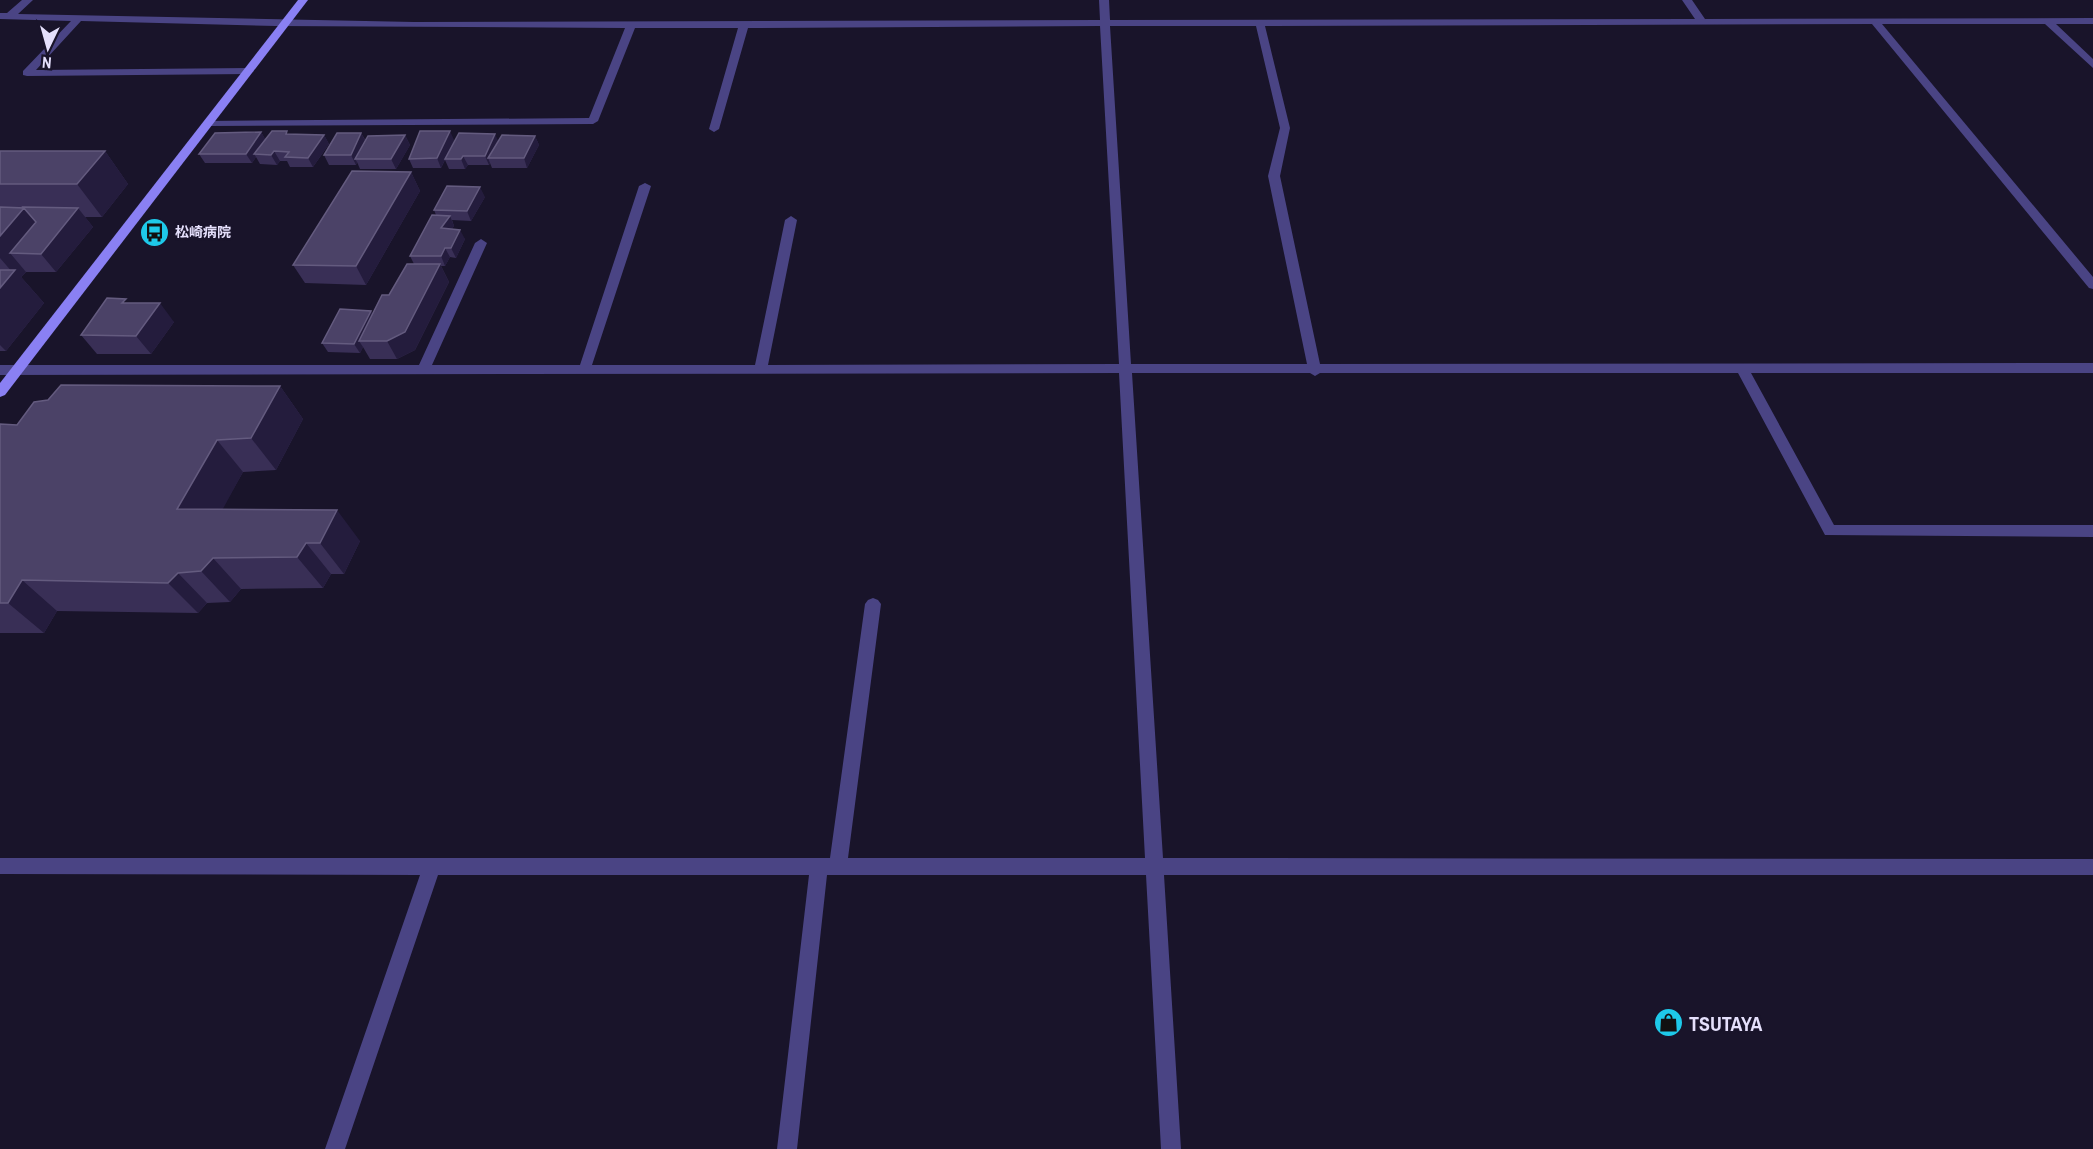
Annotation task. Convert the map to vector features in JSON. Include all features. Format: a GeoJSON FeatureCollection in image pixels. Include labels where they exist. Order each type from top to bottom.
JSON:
{"type":"FeatureCollection","features":[{"type":"Feature","properties":{"kind":"street"},"geometry":{"type":"LineString","coordinates":[[5,16],[28,0]]}},
{"type":"Feature","properties":{"kind":"street"},"geometry":{"type":"LineString","coordinates":[[0,392],[303,0]]}},
{"type":"Feature","properties":{"kind":"street"},"geometry":{"type":"LineString","coordinates":[[1104,0],[1171,1149]]}},
{"type":"Feature","properties":{"kind":"street"},"geometry":{"type":"LineString","coordinates":[[1687,0],[1702,22]]}},
{"type":"Feature","properties":{"kind":"street"},"geometry":{"type":"LineString","coordinates":[[5,16],[284,24],[631,26],[1105,22],[2093,21]]}},
{"type":"Feature","properties":{"kind":"street"},"geometry":{"type":"LineString","coordinates":[[79,18],[27,73],[249,71]]}},
{"type":"Feature","properties":{"kind":"street"},"geometry":{"type":"LineString","coordinates":[[1874,21],[2093,285]]}},
{"type":"Feature","properties":{"kind":"street"},"geometry":{"type":"LineString","coordinates":[[2047,21],[2093,65]]}},
{"type":"Feature","properties":{"kind":"street"},"geometry":{"type":"LineString","coordinates":[[1260,23],[1286,128],[1274,176],[1315,370]]}},
{"type":"Feature","properties":{"kind":"street"},"geometry":{"type":"LineString","coordinates":[[714,129],[744,25]]}},
{"type":"Feature","properties":{"kind":"street"},"geometry":{"type":"LineString","coordinates":[[210,123],[593,121],[631,26]]}},
{"type":"Feature","properties":{"kind":"street"},"geometry":{"type":"LineString","coordinates":[[584,371],[645,186]]}},
{"type":"Feature","properties":{"kind":"street"},"geometry":{"type":"LineString","coordinates":[[760,371],[791,220]]}},
{"type":"Feature","properties":{"kind":"street"},"geometry":{"type":"LineString","coordinates":[[423,371],[481,243]]}},
{"type":"Feature","properties":{"kind":"street"},"geometry":{"type":"LineString","coordinates":[[0,370],[1124,371],[2093,368]]}},
{"type":"Feature","properties":{"kind":"street"},"geometry":{"type":"LineString","coordinates":[[1742,369],[1830,531],[2093,531]]}},
{"type":"Feature","properties":{"kind":"street"},"geometry":{"type":"LineString","coordinates":[[787,1149],[829,865],[873,604]]}},
{"type":"Feature","properties":{"kind":"street"},"geometry":{"type":"LineString","coordinates":[[0,866],[2093,867]]}},
{"type":"Feature","properties":{"kind":"street"},"geometry":{"type":"LineString","coordinates":[[335,1149],[432,866]]}},
{"type":"Feature","properties":{"kind":"building"},"geometry":{"type":"Polygon","coordinates":[[[272,131],[287,131],[286,134],[324,135],[308,158],[285,157],[289,152],[274,151],[271,155],[254,154],[272,131]]]}},
{"type":"Feature","properties":{"kind":"building"},"geometry":{"type":"Polygon","coordinates":[[[420,131],[450,131],[437,158],[409,159],[420,131]]]}},
{"type":"Feature","properties":{"kind":"building"},"geometry":{"type":"Polygon","coordinates":[[[261,132],[246,154],[199,154],[215,133],[261,132]]]}},
{"type":"Feature","properties":{"kind":"building"},"geometry":{"type":"Polygon","coordinates":[[[337,133],[361,133],[351,155],[324,155],[337,133]]]}},
{"type":"Feature","properties":{"kind":"building"},"geometry":{"type":"Polygon","coordinates":[[[459,133],[495,134],[485,156],[445,159],[459,133]]]}},
{"type":"Feature","properties":{"kind":"building"},"geometry":{"type":"Polygon","coordinates":[[[405,135],[391,159],[355,159],[368,136],[405,135]]]}},
{"type":"Feature","properties":{"kind":"building"},"geometry":{"type":"Polygon","coordinates":[[[502,135],[535,136],[524,158],[488,158],[502,135]]]}},
{"type":"Feature","properties":{"kind":"building"},"geometry":{"type":"Polygon","coordinates":[[[0,151],[105,151],[77,184],[0,184],[0,151]]]}},
{"type":"Feature","properties":{"kind":"building"},"geometry":{"type":"Polygon","coordinates":[[[352,171],[411,172],[356,266],[293,265],[352,171]]]}},
{"type":"Feature","properties":{"kind":"building"},"geometry":{"type":"Polygon","coordinates":[[[447,186],[480,187],[467,211],[434,210],[447,186]]]}},
{"type":"Feature","properties":{"kind":"building"},"geometry":{"type":"Polygon","coordinates":[[[0,207],[24,208],[0,236],[0,207]]]}},
{"type":"Feature","properties":{"kind":"building"},"geometry":{"type":"Polygon","coordinates":[[[23,207],[78,208],[41,254],[10,253],[36,222],[23,207]]]}},
{"type":"Feature","properties":{"kind":"building"},"geometry":{"type":"Polygon","coordinates":[[[432,215],[450,216],[441,228],[460,230],[451,248],[445,248],[441,256],[410,256],[432,215]]]}},
{"type":"Feature","properties":{"kind":"building"},"geometry":{"type":"Polygon","coordinates":[[[407,264],[440,264],[405,332],[387,341],[359,341],[382,295],[389,295],[407,264]]]}},
{"type":"Feature","properties":{"kind":"building"},"geometry":{"type":"Polygon","coordinates":[[[0,270],[15,270],[0,288],[0,270]]]}},
{"type":"Feature","properties":{"kind":"building"},"geometry":{"type":"Polygon","coordinates":[[[107,298],[126,299],[122,303],[160,303],[136,336],[81,335],[107,298]]]}},
{"type":"Feature","properties":{"kind":"building"},"geometry":{"type":"Polygon","coordinates":[[[340,309],[371,311],[354,344],[322,343],[340,309]]]}},
{"type":"Feature","properties":{"kind":"building"},"geometry":{"type":"Polygon","coordinates":[[[61,385],[280,386],[251,438],[217,440],[177,509],[337,510],[320,543],[306,543],[297,557],[213,558],[201,571],[178,573],[168,583],[22,580],[8,603],[0,603],[0,424],[17,425],[34,402],[48,400],[61,385]]]}},
{"type":"Feature","properties":{"kind":"place","name":"松崎病院"},"geometry":{"type":"Point","coordinates":[154,232]}},
{"type":"Feature","properties":{"kind":"place","name":"TSUTAYA"},"geometry":{"type":"Point","coordinates":[1668,1023]}}]}
